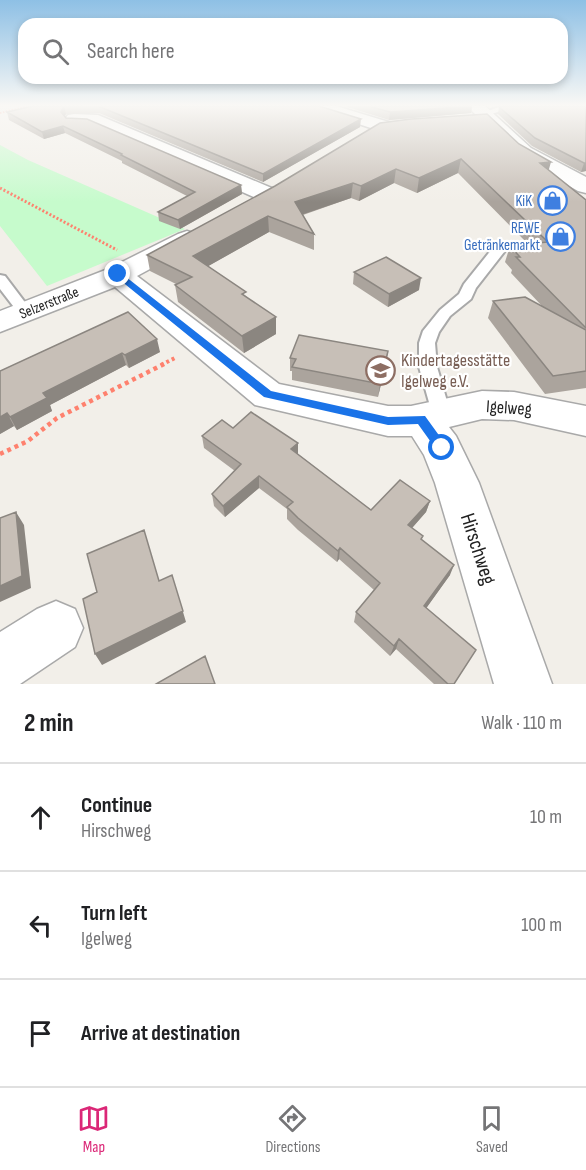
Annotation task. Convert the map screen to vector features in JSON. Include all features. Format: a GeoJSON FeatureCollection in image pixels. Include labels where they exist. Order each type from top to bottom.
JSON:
{"type":"FeatureCollection","features":[{"type":"Feature","properties":{"kind":"street"},"geometry":{"type":"LineString","coordinates":[[130,138],[256,200],[286,182]]}},
{"type":"Feature","properties":{"kind":"street"},"geometry":{"type":"LineString","coordinates":[[354,140],[359,138]]}},
{"type":"Feature","properties":{"kind":"street"},"geometry":{"type":"LineString","coordinates":[[509,138],[524,152],[586,186]]}},
{"type":"Feature","properties":{"kind":"street","name":"Selzerstraße"},"geometry":{"type":"LineString","coordinates":[[0,322],[128,268],[204,230]]}},
{"type":"Feature","properties":{"kind":"street","name":"Igelweg"},"geometry":{"type":"LineString","coordinates":[[128,268],[268,395],[388,421],[431,417],[482,405],[514,406],[586,421]]}},
{"type":"Feature","properties":{"kind":"street","name":"Hirschweg"},"geometry":{"type":"LineString","coordinates":[[431,417],[457,483],[522,684]]}},
{"type":"Feature","properties":{"kind":"street"},"geometry":{"type":"LineString","coordinates":[[0,664],[56,628]]}},
{"type":"Feature","properties":{"kind":"lane"},"geometry":{"type":"LineString","coordinates":[[431,417],[427,343],[430,331],[445,313],[466,296],[469,287],[501,247]]}},
{"type":"Feature","properties":{"kind":"lane"},"geometry":{"type":"LineString","coordinates":[[0,279],[25,312]]}},
{"type":"Feature","properties":{"kind":"path"},"geometry":{"type":"LineString","coordinates":[[0,188],[90,233],[128,268]]}},
{"type":"Feature","properties":{"kind":"path"},"geometry":{"type":"LineString","coordinates":[[0,454],[28,441],[57,418],[158,367]]}},
{"type":"Feature","properties":{"kind":"green space"},"geometry":{"type":"Polygon","coordinates":[[[0,145],[28,160],[185,229],[47,286],[0,226],[0,145]]]}},
{"type":"Feature","properties":{"kind":"building"},"geometry":{"type":"Polygon","coordinates":[[[88,138],[131,138],[241,185],[178,220],[158,212],[195,192],[88,138]]]}},
{"type":"Feature","properties":{"kind":"building"},"geometry":{"type":"Polygon","coordinates":[[[175,138],[327,138],[263,174],[175,138]]]}},
{"type":"Feature","properties":{"kind":"building"},"geometry":{"type":"Polygon","coordinates":[[[355,138],[513,138],[551,162],[540,163],[586,200],[586,328],[516,257],[520,257],[510,246],[548,242],[461,159],[419,178],[396,169],[361,186],[353,183],[295,202],[314,234],[268,216],[193,256],[246,292],[242,294],[276,317],[242,336],[175,285],[192,277],[147,255],[275,186],[355,138]]]}},
{"type":"Feature","properties":{"kind":"building"},"geometry":{"type":"Polygon","coordinates":[[[535,138],[586,138],[586,163],[584,163],[535,138]]]}},
{"type":"Feature","properties":{"kind":"building"},"geometry":{"type":"Polygon","coordinates":[[[386,257],[421,278],[389,294],[354,272],[386,257]]]}},
{"type":"Feature","properties":{"kind":"building"},"geometry":{"type":"Polygon","coordinates":[[[525,297],[586,330],[586,371],[553,376],[493,301],[525,297]]]}},
{"type":"Feature","properties":{"kind":"building"},"geometry":{"type":"Polygon","coordinates":[[[128,312],[157,339],[125,355],[122,353],[43,393],[47,398],[10,417],[7,413],[0,417],[0,371],[128,312]]]}},
{"type":"Feature","properties":{"kind":"building"},"geometry":{"type":"Polygon","coordinates":[[[299,335],[388,351],[380,384],[292,367],[296,359],[290,358],[299,335]]]}},
{"type":"Feature","properties":{"kind":"building"},"geometry":{"type":"Polygon","coordinates":[[[251,412],[298,443],[291,449],[371,510],[400,480],[430,501],[408,525],[423,536],[421,539],[454,565],[424,606],[476,650],[454,684],[448,684],[399,639],[394,646],[356,612],[380,583],[340,548],[338,551],[298,518],[287,507],[293,502],[259,476],[223,506],[212,494],[241,464],[202,436],[222,420],[233,428],[251,412]]]}},
{"type":"Feature","properties":{"kind":"building"},"geometry":{"type":"Polygon","coordinates":[[[16,512],[22,576],[0,586],[0,518],[16,512]]]}},
{"type":"Feature","properties":{"kind":"building"},"geometry":{"type":"Polygon","coordinates":[[[144,530],[159,581],[172,575],[183,611],[95,654],[83,599],[97,592],[87,554],[144,530]]]}},
{"type":"Feature","properties":{"kind":"building"},"geometry":{"type":"Polygon","coordinates":[[[205,656],[215,684],[156,684],[205,656]]]}},
{"type":"Feature","properties":{"kind":"place","name":"KiK"},"geometry":{"type":"Point","coordinates":[553,201]}},
{"type":"Feature","properties":{"kind":"place","name":"REWE Getränkemarkt"},"geometry":{"type":"Point","coordinates":[561,237]}},
{"type":"Feature","properties":{"kind":"place","name":"Kindertagesstätte Igelweg e.V."},"geometry":{"type":"Point","coordinates":[380,370]}},
{"type":"Feature","properties":{"kind":"route"},"geometry":{"type":"LineString","coordinates":[[118,274],[268,395],[388,421],[421,419],[442,448]]}}]}
